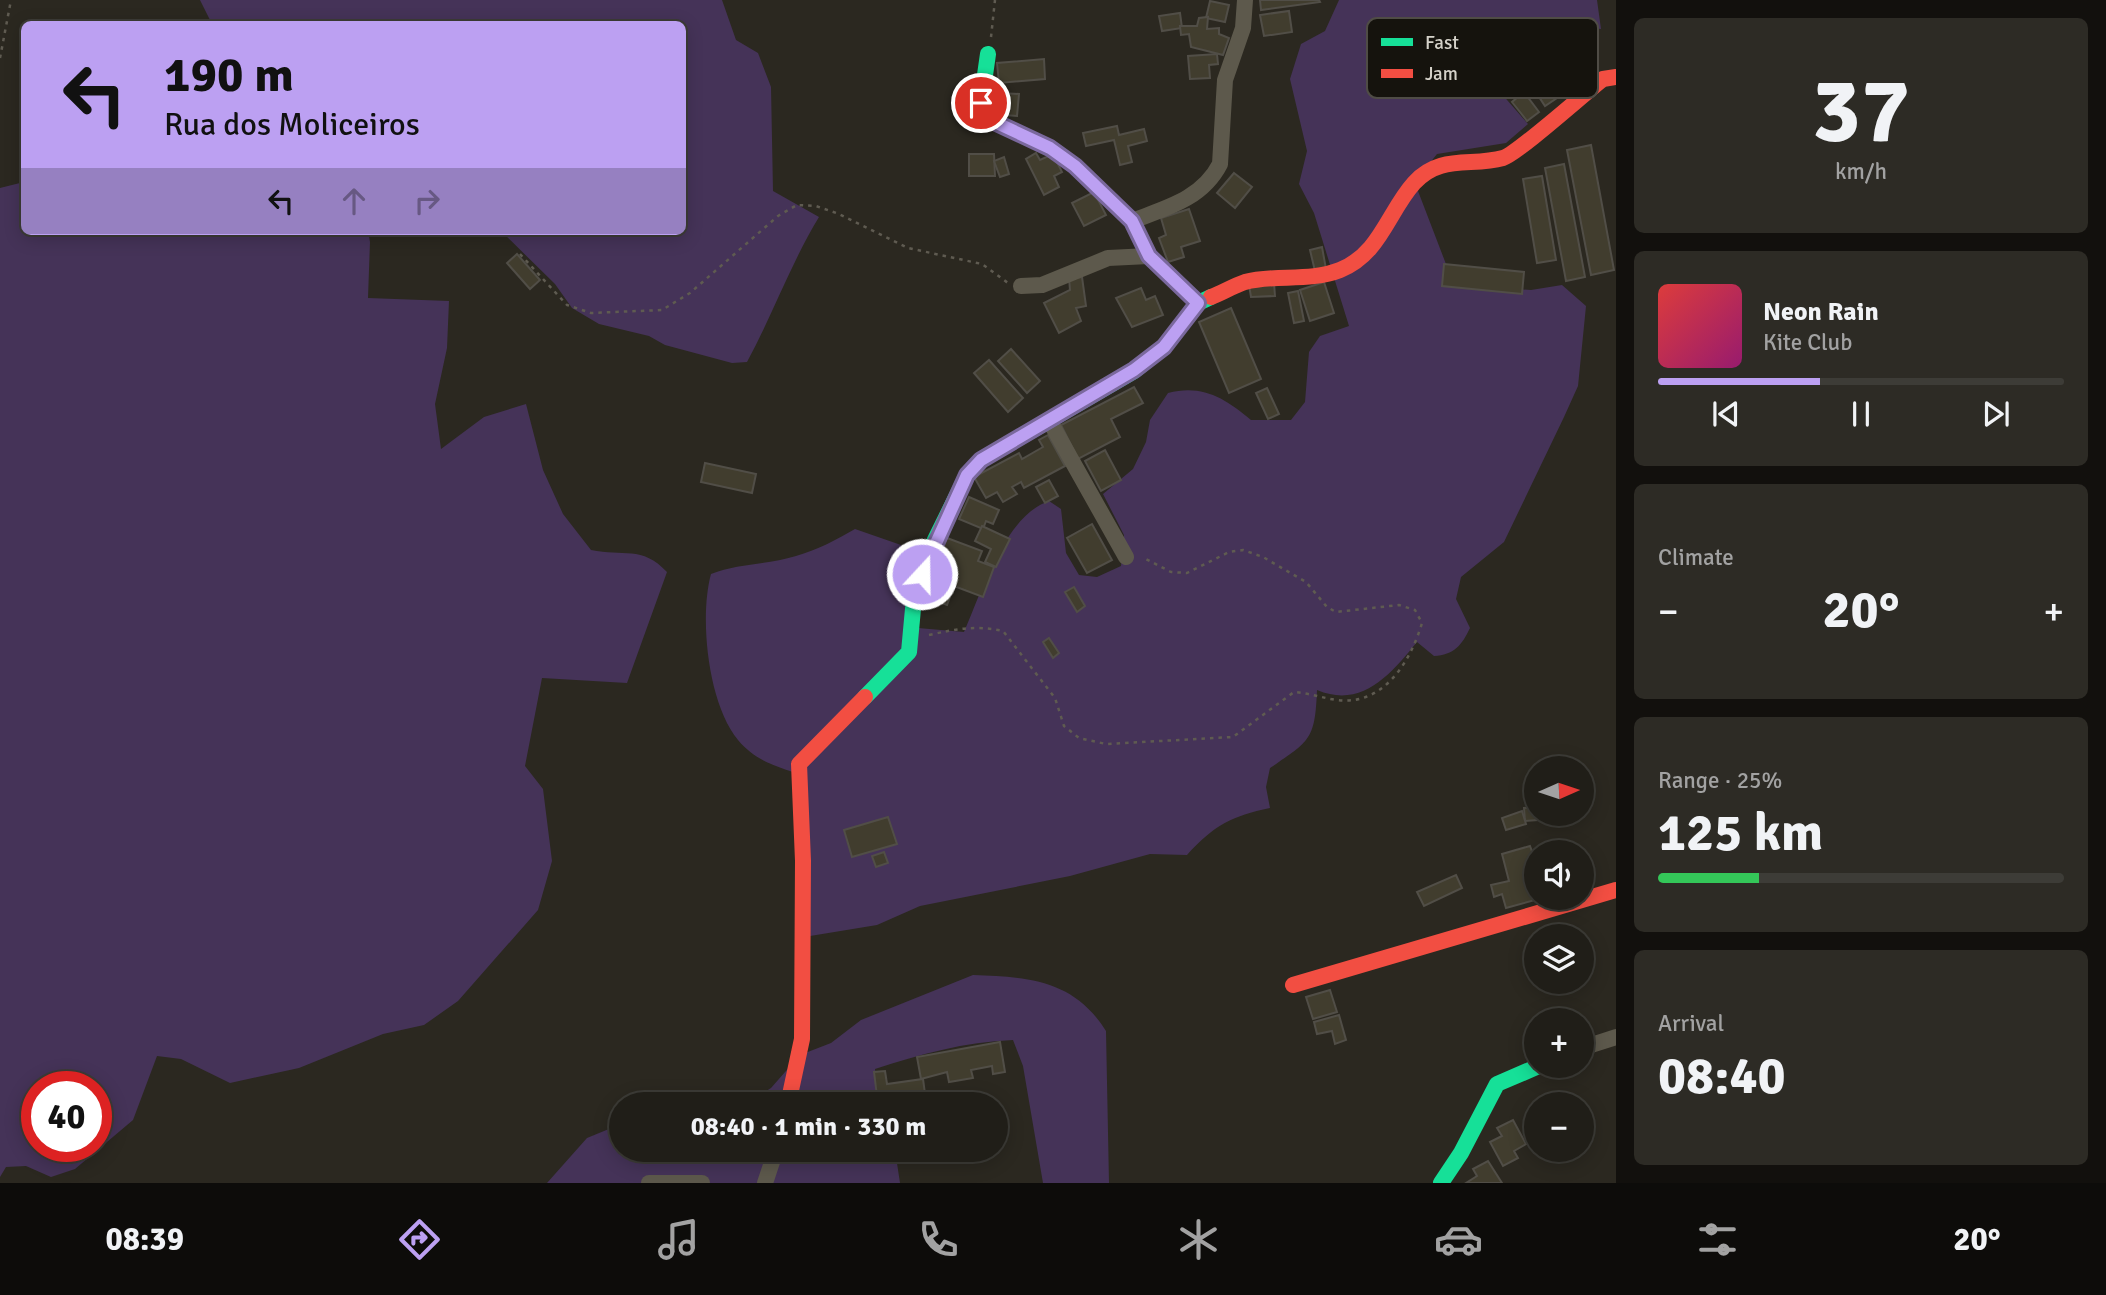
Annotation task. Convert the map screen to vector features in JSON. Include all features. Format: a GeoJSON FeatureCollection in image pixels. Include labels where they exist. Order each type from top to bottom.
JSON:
{"type":"FeatureCollection","features":[{"type":"Feature","properties":{"kind":"street"},"geometry":{"type":"LineString","coordinates":[[1132,221],[1190,199],[1214,175],[1220,164],[1225,80],[1243,27],[1245,0]]}},
{"type":"Feature","properties":{"kind":"street"},"geometry":{"type":"LineString","coordinates":[[988,54],[981,103],[984,117],[1050,148],[1075,166],[1132,221],[1149,256],[1198,303]]}},
{"type":"Feature","properties":{"kind":"street"},"geometry":{"type":"LineString","coordinates":[[1598,83],[1616,76]]}},
{"type":"Feature","properties":{"kind":"street"},"geometry":{"type":"LineString","coordinates":[[791,1092],[802,1039],[803,862],[799,764],[909,652],[911,615],[930,550],[967,475],[981,460],[1134,370],[1164,347],[1198,303],[1246,282],[1318,276],[1340,270],[1367,253],[1384,232],[1413,184],[1430,169],[1450,162],[1505,158],[1579,98]]}},
{"type":"Feature","properties":{"kind":"street"},"geometry":{"type":"LineString","coordinates":[[1021,286],[1042,285],[1108,258],[1149,256]]}},
{"type":"Feature","properties":{"kind":"street"},"geometry":{"type":"LineString","coordinates":[[1049,420],[1126,557]]}},
{"type":"Feature","properties":{"kind":"street"},"geometry":{"type":"LineString","coordinates":[[1293,985],[1616,890]]}},
{"type":"Feature","properties":{"kind":"street"},"geometry":{"type":"LineString","coordinates":[[1594,1044],[1616,1037]]}},
{"type":"Feature","properties":{"kind":"street"},"geometry":{"type":"LineString","coordinates":[[1441,1183],[1461,1153],[1497,1084],[1524,1072]]}},
{"type":"Feature","properties":{"kind":"street"},"geometry":{"type":"LineString","coordinates":[[765,1183],[772,1162]]}},
{"type":"Feature","properties":{"kind":"street"},"geometry":{"type":"LineString","coordinates":[[649,1183],[702,1183]]}},
{"type":"Feature","properties":{"kind":"path"},"geometry":{"type":"LineString","coordinates":[[0,58],[12,0]]}},
{"type":"Feature","properties":{"kind":"path"},"geometry":{"type":"LineString","coordinates":[[988,54],[995,0]]}},
{"type":"Feature","properties":{"kind":"path"},"geometry":{"type":"LineString","coordinates":[[520,254],[567,305],[591,313],[662,310],[691,293],[778,216],[797,205],[816,206],[839,214],[908,248],[982,264],[1009,284],[1021,286]]}},
{"type":"Feature","properties":{"kind":"path"},"geometry":{"type":"LineString","coordinates":[[912,634],[930,635],[956,628],[980,626],[1003,631],[1055,698],[1064,726],[1079,738],[1106,744],[1233,737],[1294,692],[1338,701],[1359,699],[1378,692],[1395,678],[1418,638],[1422,624],[1415,610],[1399,605],[1336,612],[1327,607],[1307,582],[1263,557],[1242,550],[1229,552],[1187,573],[1171,572],[1139,556],[1126,557]]}},
{"type":"Feature","properties":{"kind":"shaded area"},"geometry":{"type":"Polygon","coordinates":[[[200,0],[722,0],[736,40],[758,53],[771,87],[773,191],[819,217],[747,362],[732,363],[665,345],[649,336],[599,324],[572,308],[555,284],[505,235],[686,235],[686,21],[210,21],[200,0]]]}},
{"type":"Feature","properties":{"kind":"shaded area"},"geometry":{"type":"Polygon","coordinates":[[[1339,0],[1597,0],[1601,29],[1598,29],[1598,18],[1367,18],[1367,98],[1505,98],[1528,124],[1506,143],[1437,154],[1425,169],[1418,191],[1454,285],[1531,290],[1562,285],[1586,306],[1578,386],[1564,417],[1504,542],[1461,577],[1456,599],[1470,628],[1467,634],[1456,648],[1441,655],[1434,656],[1417,642],[1386,676],[1362,692],[1333,695],[1317,690],[1312,730],[1308,738],[1270,768],[1266,787],[1270,808],[1224,823],[1187,855],[1150,854],[1070,876],[920,906],[877,925],[804,937],[793,772],[777,767],[750,752],[738,740],[719,705],[706,636],[707,592],[711,574],[804,554],[855,529],[901,545],[908,565],[909,621],[918,628],[964,632],[987,576],[1008,538],[1033,509],[1049,501],[1061,509],[1066,553],[1079,575],[1097,577],[1121,566],[1124,535],[1103,494],[1133,469],[1146,442],[1150,420],[1168,393],[1192,390],[1212,395],[1232,405],[1251,420],[1291,420],[1305,402],[1309,352],[1320,336],[1349,326],[1314,213],[1299,184],[1307,151],[1290,79],[1301,44],[1325,31],[1339,0]]]}},
{"type":"Feature","properties":{"kind":"shaded area"},"geometry":{"type":"Polygon","coordinates":[[[21,183],[21,235],[369,235],[368,298],[449,301],[447,348],[435,404],[441,449],[484,417],[526,404],[543,470],[563,514],[591,550],[640,555],[649,558],[667,572],[627,683],[542,678],[525,766],[543,789],[552,861],[538,910],[458,1001],[424,1025],[383,1034],[299,1068],[230,1083],[181,1059],[157,1056],[133,1120],[112,1138],[112,1071],[21,1071],[21,1162],[83,1162],[75,1169],[51,1177],[26,1166],[6,1167],[0,1177],[0,188],[21,183]]]}},
{"type":"Feature","properties":{"kind":"shaded area"},"geometry":{"type":"Polygon","coordinates":[[[973,975],[1031,980],[1065,991],[1080,1001],[1106,1031],[1109,1183],[1043,1183],[1023,1066],[1013,1040],[977,1043],[943,1050],[875,1069],[877,1092],[765,1092],[800,1055],[831,1043],[861,1020],[973,975]]]}},
{"type":"Feature","properties":{"kind":"shaded area"},"geometry":{"type":"Polygon","coordinates":[[[609,1129],[609,1162],[897,1162],[900,1183],[547,1183],[587,1138],[609,1129]]]}},
{"type":"Feature","properties":{"kind":"building"},"geometry":{"type":"Polygon","coordinates":[[[1260,0],[1319,0],[1320,2],[1261,10],[1260,0]]]}},
{"type":"Feature","properties":{"kind":"building"},"geometry":{"type":"Polygon","coordinates":[[[1210,1],[1229,5],[1225,22],[1206,18],[1210,1]]]}},
{"type":"Feature","properties":{"kind":"building"},"geometry":{"type":"Polygon","coordinates":[[[1289,11],[1292,32],[1264,36],[1260,15],[1289,11]]]}},
{"type":"Feature","properties":{"kind":"building"},"geometry":{"type":"Polygon","coordinates":[[[1180,13],[1182,28],[1162,31],[1159,16],[1180,13]]]}},
{"type":"Feature","properties":{"kind":"building"},"geometry":{"type":"Polygon","coordinates":[[[1208,17],[1207,29],[1219,28],[1219,34],[1229,38],[1223,55],[1191,47],[1189,34],[1181,35],[1180,26],[1197,26],[1199,18],[1208,17]]]}},
{"type":"Feature","properties":{"kind":"building"},"geometry":{"type":"Polygon","coordinates":[[[1217,54],[1218,64],[1209,65],[1210,78],[1190,79],[1188,56],[1217,54]]]}},
{"type":"Feature","properties":{"kind":"building"},"geometry":{"type":"Polygon","coordinates":[[[1044,59],[1045,79],[999,83],[997,63],[1044,59]]]}},
{"type":"Feature","properties":{"kind":"building"},"geometry":{"type":"Polygon","coordinates":[[[986,80],[1001,81],[1000,93],[1019,94],[1017,116],[991,114],[986,80]]]}},
{"type":"Feature","properties":{"kind":"building"},"geometry":{"type":"Polygon","coordinates":[[[1517,98],[1528,98],[1539,112],[1527,121],[1512,102],[1517,98]]]}},
{"type":"Feature","properties":{"kind":"building"},"geometry":{"type":"Polygon","coordinates":[[[1540,98],[1557,98],[1545,106],[1540,98]]]}},
{"type":"Feature","properties":{"kind":"building"},"geometry":{"type":"Polygon","coordinates":[[[1117,126],[1119,135],[1144,129],[1147,141],[1128,146],[1132,162],[1120,165],[1114,140],[1086,146],[1083,133],[1117,126]]]}},
{"type":"Feature","properties":{"kind":"building"},"geometry":{"type":"Polygon","coordinates":[[[1591,145],[1614,270],[1591,275],[1567,150],[1591,145]]]}},
{"type":"Feature","properties":{"kind":"building"},"geometry":{"type":"Polygon","coordinates":[[[1036,153],[1040,160],[1053,154],[1062,172],[1054,176],[1059,187],[1044,195],[1026,159],[1036,153]]]}},
{"type":"Feature","properties":{"kind":"building"},"geometry":{"type":"Polygon","coordinates":[[[969,154],[994,154],[995,176],[969,176],[969,154]]]}},
{"type":"Feature","properties":{"kind":"building"},"geometry":{"type":"Polygon","coordinates":[[[1004,157],[1009,174],[1000,177],[994,161],[1004,157]]]}},
{"type":"Feature","properties":{"kind":"building"},"geometry":{"type":"Polygon","coordinates":[[[1564,164],[1585,277],[1566,281],[1545,168],[1564,164]]]}},
{"type":"Feature","properties":{"kind":"building"},"geometry":{"type":"Polygon","coordinates":[[[1234,173],[1252,187],[1235,208],[1217,193],[1234,173]]]}},
{"type":"Feature","properties":{"kind":"building"},"geometry":{"type":"Polygon","coordinates":[[[1542,176],[1556,260],[1537,263],[1523,179],[1542,176]]]}},
{"type":"Feature","properties":{"kind":"building"},"geometry":{"type":"Polygon","coordinates":[[[1094,192],[1106,215],[1084,226],[1072,203],[1094,192]]]}},
{"type":"Feature","properties":{"kind":"building"},"geometry":{"type":"Polygon","coordinates":[[[1189,209],[1200,241],[1181,247],[1184,257],[1168,262],[1159,238],[1166,235],[1161,218],[1189,209]]]}},
{"type":"Feature","properties":{"kind":"building"},"geometry":{"type":"Polygon","coordinates":[[[1322,247],[1326,269],[1315,271],[1310,250],[1322,247]]]}},
{"type":"Feature","properties":{"kind":"building"},"geometry":{"type":"Polygon","coordinates":[[[517,254],[540,280],[530,289],[507,263],[517,254]]]}},
{"type":"Feature","properties":{"kind":"building"},"geometry":{"type":"Polygon","coordinates":[[[1444,264],[1524,272],[1522,294],[1442,286],[1444,264]]]}},
{"type":"Feature","properties":{"kind":"building"},"geometry":{"type":"Polygon","coordinates":[[[1082,277],[1086,306],[1076,308],[1081,321],[1059,333],[1044,303],[1070,290],[1069,278],[1082,277]]]}},
{"type":"Feature","properties":{"kind":"building"},"geometry":{"type":"Polygon","coordinates":[[[1324,282],[1334,313],[1310,321],[1300,290],[1324,282]]]}},
{"type":"Feature","properties":{"kind":"building"},"geometry":{"type":"Polygon","coordinates":[[[1274,283],[1275,296],[1251,297],[1249,285],[1274,283]]]}},
{"type":"Feature","properties":{"kind":"building"},"geometry":{"type":"Polygon","coordinates":[[[1141,288],[1146,300],[1155,296],[1163,315],[1132,327],[1116,298],[1141,288]]]}},
{"type":"Feature","properties":{"kind":"building"},"geometry":{"type":"Polygon","coordinates":[[[1298,291],[1304,321],[1294,323],[1288,293],[1298,291]]]}},
{"type":"Feature","properties":{"kind":"building"},"geometry":{"type":"Polygon","coordinates":[[[1231,308],[1261,379],[1229,393],[1199,322],[1231,308]]]}},
{"type":"Feature","properties":{"kind":"building"},"geometry":{"type":"Polygon","coordinates":[[[1011,349],[1040,381],[1027,393],[998,361],[1011,349]]]}},
{"type":"Feature","properties":{"kind":"building"},"geometry":{"type":"Polygon","coordinates":[[[989,360],[1023,398],[1008,412],[974,373],[989,360]]]}},
{"type":"Feature","properties":{"kind":"building"},"geometry":{"type":"Polygon","coordinates":[[[1134,387],[1143,403],[1111,419],[1120,437],[1078,459],[1061,425],[1134,387]]]}},
{"type":"Feature","properties":{"kind":"building"},"geometry":{"type":"Polygon","coordinates":[[[1267,388],[1279,414],[1268,419],[1256,393],[1267,388]]]}},
{"type":"Feature","properties":{"kind":"building"},"geometry":{"type":"Polygon","coordinates":[[[1048,435],[1065,466],[1024,488],[1021,482],[1012,487],[1017,494],[1003,502],[997,492],[986,498],[974,477],[1019,453],[1022,459],[1043,447],[1039,440],[1048,435]]]}},
{"type":"Feature","properties":{"kind":"building"},"geometry":{"type":"Polygon","coordinates":[[[1105,450],[1121,480],[1101,491],[1085,461],[1105,450]]]}},
{"type":"Feature","properties":{"kind":"building"},"geometry":{"type":"Polygon","coordinates":[[[705,463],[756,474],[752,493],[701,482],[705,463]]]}},
{"type":"Feature","properties":{"kind":"building"},"geometry":{"type":"Polygon","coordinates":[[[1049,480],[1058,496],[1045,503],[1036,487],[1049,480]]]}},
{"type":"Feature","properties":{"kind":"building"},"geometry":{"type":"Polygon","coordinates":[[[969,497],[999,510],[993,524],[986,521],[983,529],[959,519],[969,497]]]}},
{"type":"Feature","properties":{"kind":"building"},"geometry":{"type":"Polygon","coordinates":[[[1092,524],[1112,560],[1087,573],[1067,538],[1092,524]]]}},
{"type":"Feature","properties":{"kind":"building"},"geometry":{"type":"Polygon","coordinates":[[[982,526],[1010,539],[996,567],[985,562],[991,549],[975,541],[982,526]]]}},
{"type":"Feature","properties":{"kind":"building"},"geometry":{"type":"Polygon","coordinates":[[[947,538],[982,551],[978,561],[994,567],[983,597],[954,586],[947,605],[920,595],[928,573],[948,580],[950,574],[936,569],[947,538]]]}},
{"type":"Feature","properties":{"kind":"building"},"geometry":{"type":"Polygon","coordinates":[[[1074,587],[1085,606],[1077,612],[1065,592],[1074,587]]]}},
{"type":"Feature","properties":{"kind":"building"},"geometry":{"type":"Polygon","coordinates":[[[1049,638],[1059,653],[1053,658],[1043,642],[1049,638]]]}},
{"type":"Feature","properties":{"kind":"building"},"geometry":{"type":"Polygon","coordinates":[[[1522,811],[1524,825],[1506,830],[1502,818],[1522,811]]]}},
{"type":"Feature","properties":{"kind":"building"},"geometry":{"type":"Polygon","coordinates":[[[888,817],[897,844],[852,857],[844,830],[888,817]]]}},
{"type":"Feature","properties":{"kind":"building"},"geometry":{"type":"Polygon","coordinates":[[[1524,848],[1524,903],[1506,908],[1502,894],[1494,897],[1491,885],[1509,881],[1502,854],[1524,848]]]}},
{"type":"Feature","properties":{"kind":"building"},"geometry":{"type":"Polygon","coordinates":[[[884,852],[888,863],[876,867],[872,856],[884,852]]]}},
{"type":"Feature","properties":{"kind":"building"},"geometry":{"type":"Polygon","coordinates":[[[1456,875],[1462,888],[1424,906],[1417,892],[1456,875]]]}},
{"type":"Feature","properties":{"kind":"building"},"geometry":{"type":"Polygon","coordinates":[[[1330,990],[1337,1012],[1313,1019],[1306,997],[1330,990]]]}},
{"type":"Feature","properties":{"kind":"building"},"geometry":{"type":"Polygon","coordinates":[[[1339,1015],[1346,1040],[1335,1044],[1332,1031],[1317,1034],[1314,1022],[1339,1015]]]}},
{"type":"Feature","properties":{"kind":"building"},"geometry":{"type":"Polygon","coordinates":[[[1000,1042],[1005,1072],[993,1074],[992,1066],[971,1070],[973,1078],[949,1082],[947,1072],[921,1079],[917,1057],[1000,1042]]]}},
{"type":"Feature","properties":{"kind":"building"},"geometry":{"type":"Polygon","coordinates":[[[885,1071],[887,1084],[923,1079],[925,1092],[876,1092],[874,1072],[885,1071]]]}},
{"type":"Feature","properties":{"kind":"building"},"geometry":{"type":"Polygon","coordinates":[[[1513,1120],[1524,1140],[1524,1145],[1514,1151],[1518,1158],[1503,1166],[1490,1142],[1502,1136],[1497,1128],[1513,1120]]]}},
{"type":"Feature","properties":{"kind":"building"},"geometry":{"type":"Polygon","coordinates":[[[1488,1161],[1502,1183],[1466,1183],[1477,1176],[1473,1169],[1488,1161]]]}},
{"type":"Feature","properties":{"kind":"traffic: fast"},"geometry":{"type":"LineString","coordinates":[[988,54],[981,103],[984,117],[1050,148],[1075,166],[1132,221],[1149,256],[1198,303]]}},
{"type":"Feature","properties":{"kind":"traffic: fast"},"geometry":{"type":"LineString","coordinates":[[865,697],[909,652],[914,598],[930,550],[967,475],[981,460],[1134,371],[1164,347],[1198,303],[1211,297]]}},
{"type":"Feature","properties":{"kind":"traffic: fast"},"geometry":{"type":"LineString","coordinates":[[1441,1183],[1461,1153],[1497,1084],[1524,1072]]}},
{"type":"Feature","properties":{"kind":"traffic: jam"},"geometry":{"type":"LineString","coordinates":[[1598,83],[1603,79],[1616,77]]}},
{"type":"Feature","properties":{"kind":"traffic: jam"},"geometry":{"type":"LineString","coordinates":[[1211,297],[1245,282],[1329,274],[1354,263],[1374,243],[1405,194],[1424,174],[1445,165],[1503,158],[1580,98]]}},
{"type":"Feature","properties":{"kind":"traffic: jam"},"geometry":{"type":"LineString","coordinates":[[791,1092],[802,1039],[803,861],[799,764],[865,697]]}},
{"type":"Feature","properties":{"kind":"traffic: jam"},"geometry":{"type":"LineString","coordinates":[[1293,985],[1616,890]]}},
{"type":"Feature","properties":{"kind":"route"},"geometry":{"type":"LineString","coordinates":[[922,574],[930,550],[967,475],[981,460],[1134,370],[1164,347],[1198,303],[1149,256],[1132,221],[1075,166],[1050,148],[1006,130],[984,117],[981,103]]}}]}
